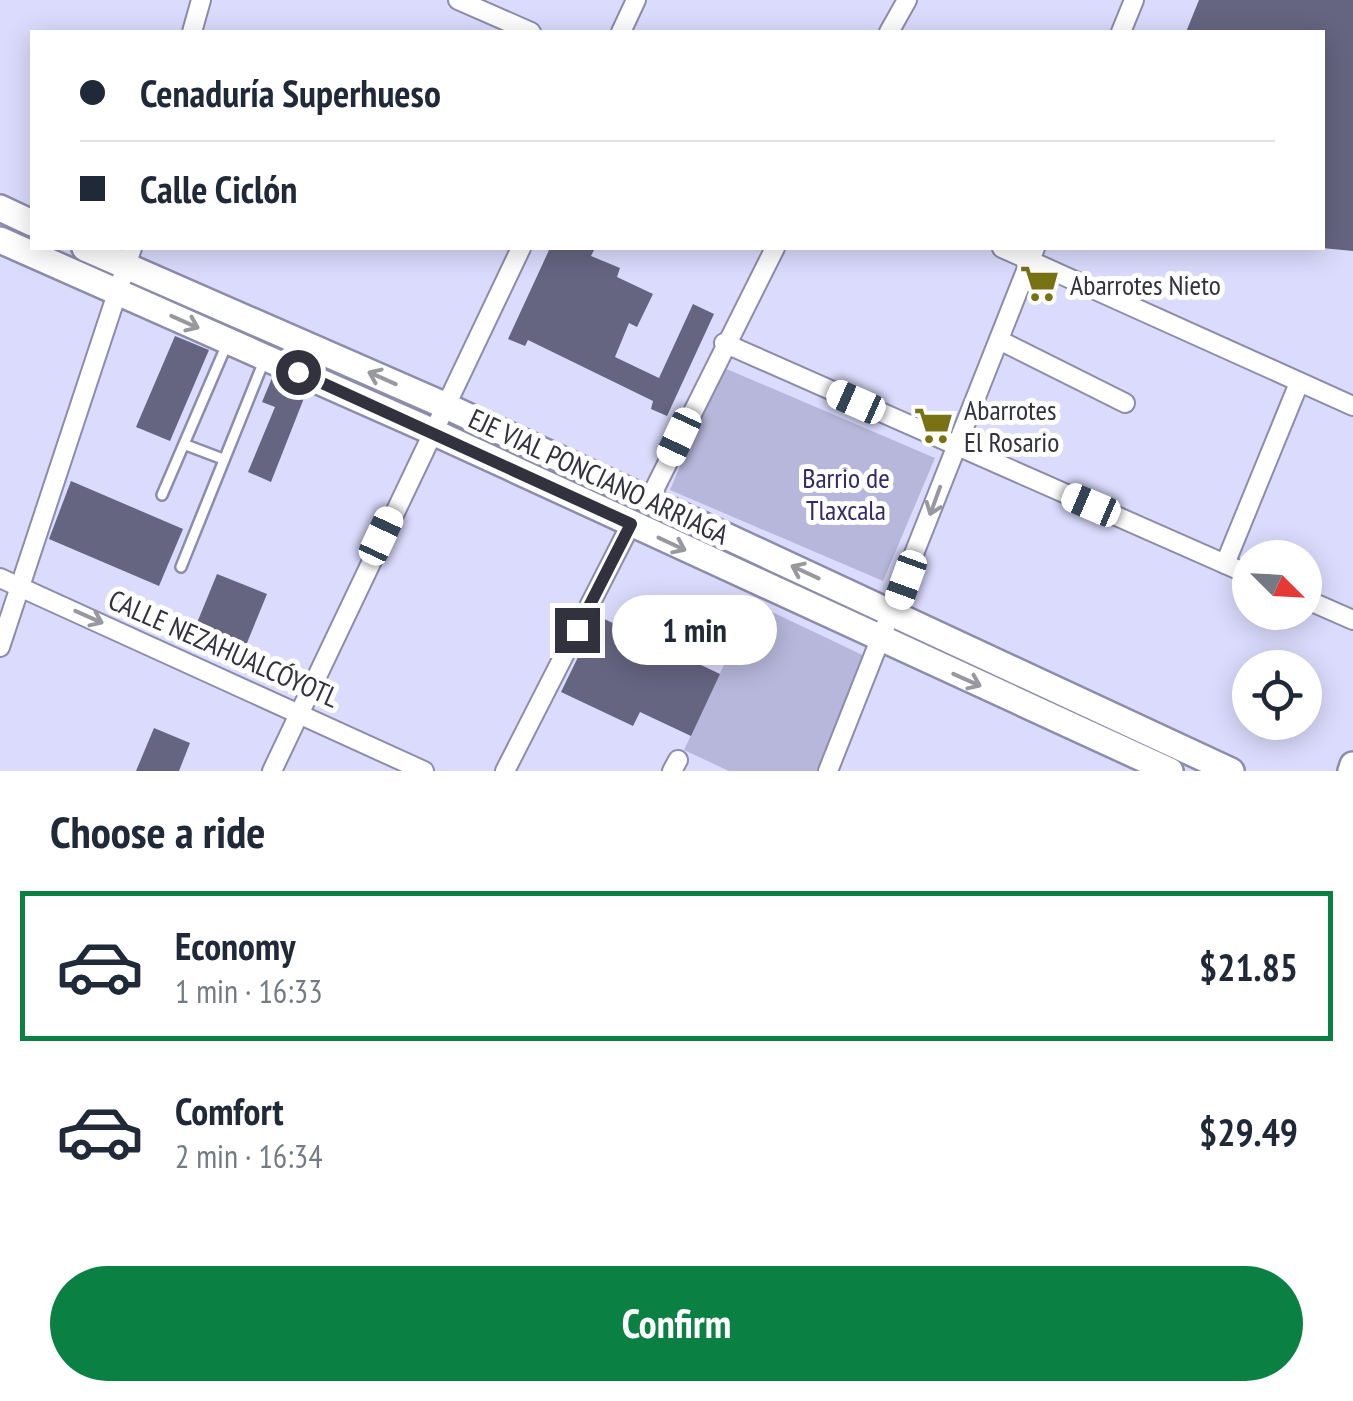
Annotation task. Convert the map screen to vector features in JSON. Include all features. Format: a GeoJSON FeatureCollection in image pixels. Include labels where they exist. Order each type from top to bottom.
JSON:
{"type":"FeatureCollection","features":[{"type":"Feature","properties":{"kind":"main road"},"geometry":{"type":"LineString","coordinates":[[0,208],[30,222]]}},
{"type":"Feature","properties":{"kind":"main road","name":"EJE VIAL PONCIANO ARRIAGA"},"geometry":{"type":"LineString","coordinates":[[0,240],[431,430],[882,642],[1170,771]]}},
{"type":"Feature","properties":{"kind":"main road","name":"EJE VIAL PONCIANO ARRIAGA"},"geometry":{"type":"LineString","coordinates":[[96,250],[130,257],[1231,771]]}},
{"type":"Feature","properties":{"kind":"street"},"geometry":{"type":"LineString","coordinates":[[193,30],[201,0]]}},
{"type":"Feature","properties":{"kind":"street"},"geometry":{"type":"LineString","coordinates":[[458,0],[526,30]]}},
{"type":"Feature","properties":{"kind":"street"},"geometry":{"type":"LineString","coordinates":[[622,30],[636,0]]}},
{"type":"Feature","properties":{"kind":"street"},"geometry":{"type":"LineString","coordinates":[[890,30],[907,0]]}},
{"type":"Feature","properties":{"kind":"street"},"geometry":{"type":"LineString","coordinates":[[1121,30],[1134,0]]}},
{"type":"Feature","properties":{"kind":"street"},"geometry":{"type":"LineString","coordinates":[[272,771],[517,250]]}},
{"type":"Feature","properties":{"kind":"street"},"geometry":{"type":"LineString","coordinates":[[649,500],[773,250]]}},
{"type":"Feature","properties":{"kind":"street"},"geometry":{"type":"LineString","coordinates":[[828,771],[1032,254],[1353,406]]}},
{"type":"Feature","properties":{"kind":"street"},"geometry":{"type":"LineString","coordinates":[[0,647],[130,257]]}},
{"type":"Feature","properties":{"kind":"street"},"geometry":{"type":"LineString","coordinates":[[999,340],[1125,403]]}},
{"type":"Feature","properties":{"kind":"street"},"geometry":{"type":"LineString","coordinates":[[724,343],[1232,567]]}},
{"type":"Feature","properties":{"kind":"street"},"geometry":{"type":"LineString","coordinates":[[1225,564],[1299,382]]}},
{"type":"Feature","properties":{"kind":"street"},"geometry":{"type":"LineString","coordinates":[[504,771],[631,524]]}},
{"type":"Feature","properties":{"kind":"street","name":"CALLE NEZAHUALCÓYOTL"},"geometry":{"type":"LineString","coordinates":[[0,578],[299,710],[424,771]]}},
{"type":"Feature","properties":{"kind":"street"},"geometry":{"type":"LineString","coordinates":[[1322,606],[1353,620]]}},
{"type":"Feature","properties":{"kind":"lane"},"geometry":{"type":"LineString","coordinates":[[162,495],[228,341]]}},
{"type":"Feature","properties":{"kind":"lane"},"geometry":{"type":"LineString","coordinates":[[181,567],[266,357]]}},
{"type":"Feature","properties":{"kind":"lane"},"geometry":{"type":"LineString","coordinates":[[186,445],[222,459]]}},
{"type":"Feature","properties":{"kind":"green space","name":"Barrio de Tlaxcala"},"geometry":{"type":"Polygon","coordinates":[[[722,367],[935,458],[883,581],[670,490],[722,367]]]}},
{"type":"Feature","properties":{"kind":"green space"},"geometry":{"type":"Polygon","coordinates":[[[753,603],[871,659],[818,771],[729,771],[684,750],[753,603]]]}},
{"type":"Feature","properties":{"kind":"building"},"geometry":{"type":"Polygon","coordinates":[[[1199,0],[1353,0],[1353,251],[1325,248],[1325,30],[1187,30],[1199,0]]]}},
{"type":"Feature","properties":{"kind":"building"},"geometry":{"type":"Polygon","coordinates":[[[549,250],[594,250],[591,256],[620,268],[617,277],[653,294],[637,327],[629,323],[615,357],[659,378],[693,304],[714,314],[667,416],[651,409],[653,401],[528,340],[525,346],[508,339],[549,250]]]}},
{"type":"Feature","properties":{"kind":"building"},"geometry":{"type":"Polygon","coordinates":[[[175,336],[209,350],[170,441],[136,427],[175,336]]]}},
{"type":"Feature","properties":{"kind":"building"},"geometry":{"type":"Polygon","coordinates":[[[272,378],[306,393],[271,482],[248,472],[275,407],[262,402],[272,378]]]}},
{"type":"Feature","properties":{"kind":"building"},"geometry":{"type":"Polygon","coordinates":[[[71,481],[183,529],[159,586],[49,539],[71,481]]]}},
{"type":"Feature","properties":{"kind":"building"},"geometry":{"type":"Polygon","coordinates":[[[217,574],[267,594],[240,660],[190,640],[217,574]]]}},
{"type":"Feature","properties":{"kind":"building"},"geometry":{"type":"Polygon","coordinates":[[[598,616],[720,674],[691,736],[640,712],[633,726],[561,692],[598,616]]]}},
{"type":"Feature","properties":{"kind":"building"},"geometry":{"type":"Polygon","coordinates":[[[154,728],[190,743],[179,771],[136,771],[154,728]]]}},
{"type":"Feature","properties":{"kind":"place","name":"Abarrotes Nieto"},"geometry":{"type":"Point","coordinates":[1040,284]}},
{"type":"Feature","properties":{"kind":"place","name":"Abarrotes El Rosario"},"geometry":{"type":"Point","coordinates":[934,425]}},
{"type":"Feature","properties":{"kind":"route"},"geometry":{"type":"LineString","coordinates":[[298,372],[631,524],[577,630]]}}]}
